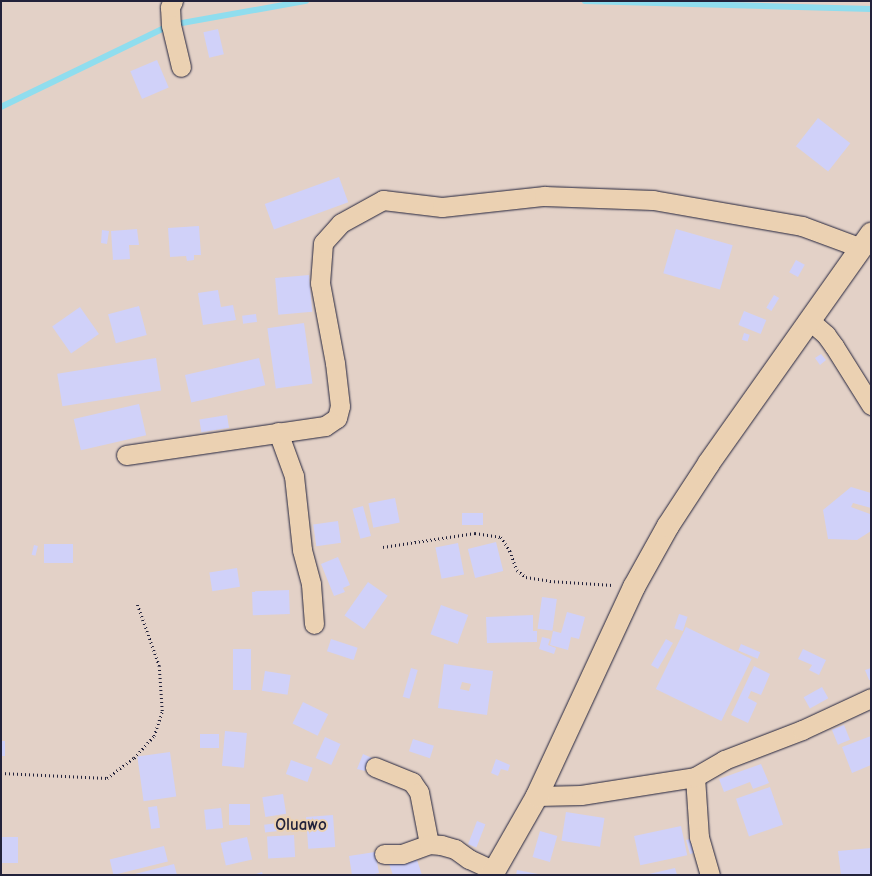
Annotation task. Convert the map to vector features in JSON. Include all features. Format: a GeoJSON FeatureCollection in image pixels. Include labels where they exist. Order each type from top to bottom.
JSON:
{"type":"FeatureCollection","features":[{"type":"Feature","properties":{"kind":"main road"},"geometry":{"type":"LineString","coordinates":[[493,873],[537,796],[634,587],[668,526],[709,463],[866,241]]}},
{"type":"Feature","properties":{"kind":"street"},"geometry":{"type":"LineString","coordinates":[[173,1],[170,7],[171,25],[181,67]]}},
{"type":"Feature","properties":{"kind":"street"},"geometry":{"type":"LineString","coordinates":[[126,455],[325,426],[337,418],[340,406],[320,283],[323,243],[341,224],[383,200],[442,208],[544,196],[653,200],[802,226],[866,241]]}},
{"type":"Feature","properties":{"kind":"street"},"geometry":{"type":"LineString","coordinates":[[809,320],[826,335],[871,405]]}},
{"type":"Feature","properties":{"kind":"street"},"geometry":{"type":"LineString","coordinates":[[278,432],[294,476],[302,550],[311,584],[314,624]]}},
{"type":"Feature","properties":{"kind":"street"},"geometry":{"type":"LineString","coordinates":[[537,796],[581,795],[695,777],[724,760],[802,730],[871,698]]}},
{"type":"Feature","properties":{"kind":"street"},"geometry":{"type":"LineString","coordinates":[[375,767],[412,782],[419,792],[429,844]]}},
{"type":"Feature","properties":{"kind":"street"},"geometry":{"type":"LineString","coordinates":[[695,777],[699,837],[710,875]]}},
{"type":"Feature","properties":{"kind":"street"},"geometry":{"type":"LineString","coordinates":[[384,854],[402,854],[429,844],[455,849],[493,873]]}},
{"type":"Feature","properties":{"kind":"path"},"geometry":{"type":"LineString","coordinates":[[383,547],[475,533],[501,537],[510,551],[517,570],[526,577],[634,587]]}},
{"type":"Feature","properties":{"kind":"path"},"geometry":{"type":"LineString","coordinates":[[1,773],[107,778],[134,758],[154,736],[162,711],[159,666],[137,604]]}},
{"type":"Feature","properties":{"kind":"building"},"geometry":{"type":"Polygon","coordinates":[[[218,29],[224,54],[209,58],[203,32],[218,29]]]}},
{"type":"Feature","properties":{"kind":"building"},"geometry":{"type":"Polygon","coordinates":[[[157,60],[169,88],[142,99],[130,71],[157,60]]]}},
{"type":"Feature","properties":{"kind":"building"},"geometry":{"type":"Polygon","coordinates":[[[818,118],[850,143],[828,172],[796,146],[818,118]]]}},
{"type":"Feature","properties":{"kind":"building"},"geometry":{"type":"Polygon","coordinates":[[[339,177],[348,202],[274,229],[265,204],[339,177]]]}},
{"type":"Feature","properties":{"kind":"building"},"geometry":{"type":"Polygon","coordinates":[[[199,226],[201,255],[194,255],[194,260],[187,261],[186,256],[170,257],[168,228],[199,226]]]}},
{"type":"Feature","properties":{"kind":"building"},"geometry":{"type":"Polygon","coordinates":[[[137,229],[139,245],[129,245],[130,259],[113,260],[111,231],[137,229]]]}},
{"type":"Feature","properties":{"kind":"building"},"geometry":{"type":"Polygon","coordinates":[[[676,229],[733,245],[720,289],[663,273],[676,229]]]}},
{"type":"Feature","properties":{"kind":"building"},"geometry":{"type":"Polygon","coordinates":[[[102,230],[109,231],[107,244],[101,243],[102,230]]]}},
{"type":"Feature","properties":{"kind":"building"},"geometry":{"type":"Polygon","coordinates":[[[796,260],[805,265],[798,277],[789,272],[796,260]]]}},
{"type":"Feature","properties":{"kind":"building"},"geometry":{"type":"Polygon","coordinates":[[[309,275],[312,312],[278,315],[275,278],[309,275]]]}},
{"type":"Feature","properties":{"kind":"building"},"geometry":{"type":"Polygon","coordinates":[[[218,290],[221,307],[233,305],[236,320],[203,325],[198,293],[218,290]]]}},
{"type":"Feature","properties":{"kind":"building"},"geometry":{"type":"Polygon","coordinates":[[[774,295],[779,298],[771,311],[766,308],[774,295]]]}},
{"type":"Feature","properties":{"kind":"building"},"geometry":{"type":"Polygon","coordinates":[[[139,306],[147,335],[116,343],[108,314],[139,306]]]}},
{"type":"Feature","properties":{"kind":"building"},"geometry":{"type":"Polygon","coordinates":[[[80,307],[99,334],[71,354],[52,327],[80,307]]]}},
{"type":"Feature","properties":{"kind":"building"},"geometry":{"type":"Polygon","coordinates":[[[744,311],[766,320],[761,334],[738,325],[744,311]]]}},
{"type":"Feature","properties":{"kind":"building"},"geometry":{"type":"Polygon","coordinates":[[[256,314],[257,322],[243,324],[242,316],[256,314]]]}},
{"type":"Feature","properties":{"kind":"building"},"geometry":{"type":"Polygon","coordinates":[[[304,323],[312,383],[276,389],[267,328],[304,323]]]}},
{"type":"Feature","properties":{"kind":"building"},"geometry":{"type":"Polygon","coordinates":[[[744,333],[750,335],[748,342],[742,340],[744,333]]]}},
{"type":"Feature","properties":{"kind":"building"},"geometry":{"type":"Polygon","coordinates":[[[821,354],[826,360],[820,365],[815,358],[821,354]]]}},
{"type":"Feature","properties":{"kind":"building"},"geometry":{"type":"Polygon","coordinates":[[[156,358],[161,391],[62,406],[57,374],[156,358]]]}},
{"type":"Feature","properties":{"kind":"building"},"geometry":{"type":"Polygon","coordinates":[[[259,358],[265,385],[191,402],[185,375],[259,358]]]}},
{"type":"Feature","properties":{"kind":"building"},"geometry":{"type":"Polygon","coordinates":[[[139,404],[146,435],[81,450],[74,419],[139,404]]]}},
{"type":"Feature","properties":{"kind":"building"},"geometry":{"type":"Polygon","coordinates":[[[227,415],[229,428],[201,432],[199,419],[227,415]]]}},
{"type":"Feature","properties":{"kind":"building"},"geometry":{"type":"Polygon","coordinates":[[[851,487],[871,493],[871,508],[853,503],[851,507],[870,514],[871,531],[857,540],[828,539],[823,510],[851,487]]]}},
{"type":"Feature","properties":{"kind":"building"},"geometry":{"type":"Polygon","coordinates":[[[395,498],[400,523],[373,528],[368,503],[395,498]]]}},
{"type":"Feature","properties":{"kind":"building"},"geometry":{"type":"Polygon","coordinates":[[[363,506],[371,536],[360,539],[352,509],[363,506]]]}},
{"type":"Feature","properties":{"kind":"building"},"geometry":{"type":"Polygon","coordinates":[[[462,513],[483,513],[483,525],[462,525],[462,513]]]}},
{"type":"Feature","properties":{"kind":"building"},"geometry":{"type":"Polygon","coordinates":[[[338,521],[341,543],[316,546],[313,524],[338,521]]]}},
{"type":"Feature","properties":{"kind":"building"},"geometry":{"type":"Polygon","coordinates":[[[496,542],[503,571],[475,578],[468,549],[496,542]]]}},
{"type":"Feature","properties":{"kind":"building"},"geometry":{"type":"Polygon","coordinates":[[[458,543],[464,574],[442,579],[435,547],[458,543]]]}},
{"type":"Feature","properties":{"kind":"building"},"geometry":{"type":"Polygon","coordinates":[[[44,544],[73,544],[73,563],[44,563],[44,544]]]}},
{"type":"Feature","properties":{"kind":"building"},"geometry":{"type":"Polygon","coordinates":[[[34,545],[38,546],[35,556],[32,555],[34,545]]]}},
{"type":"Feature","properties":{"kind":"building"},"geometry":{"type":"Polygon","coordinates":[[[338,557],[350,585],[343,588],[345,592],[334,596],[321,564],[338,557]]]}},
{"type":"Feature","properties":{"kind":"building"},"geometry":{"type":"Polygon","coordinates":[[[237,568],[240,587],[212,591],[209,572],[237,568]]]}},
{"type":"Feature","properties":{"kind":"building"},"geometry":{"type":"Polygon","coordinates":[[[368,582],[388,596],[364,629],[344,616],[368,582]]]}},
{"type":"Feature","properties":{"kind":"building"},"geometry":{"type":"Polygon","coordinates":[[[289,590],[290,614],[253,615],[252,591],[289,590]]]}},
{"type":"Feature","properties":{"kind":"building"},"geometry":{"type":"Polygon","coordinates":[[[542,597],[557,599],[552,631],[538,629],[542,597]]]}},
{"type":"Feature","properties":{"kind":"building"},"geometry":{"type":"Polygon","coordinates":[[[441,605],[468,615],[458,644],[430,634],[441,605]]]}},
{"type":"Feature","properties":{"kind":"building"},"geometry":{"type":"Polygon","coordinates":[[[567,612],[585,617],[579,639],[571,637],[568,650],[550,645],[553,631],[561,633],[567,612]]]}},
{"type":"Feature","properties":{"kind":"building"},"geometry":{"type":"Polygon","coordinates":[[[679,614],[688,617],[683,631],[674,628],[679,614]]]}},
{"type":"Feature","properties":{"kind":"building"},"geometry":{"type":"Polygon","coordinates":[[[533,615],[533,631],[537,631],[537,642],[487,643],[486,617],[533,615]]]}},
{"type":"Feature","properties":{"kind":"building"},"geometry":{"type":"Polygon","coordinates":[[[686,627],[752,659],[721,721],[656,689],[686,627]]]}},
{"type":"Feature","properties":{"kind":"building"},"geometry":{"type":"Polygon","coordinates":[[[542,637],[550,639],[548,645],[556,648],[554,654],[539,649],[542,637]]]}},
{"type":"Feature","properties":{"kind":"building"},"geometry":{"type":"Polygon","coordinates":[[[331,639],[358,648],[354,660],[327,651],[331,639]]]}},
{"type":"Feature","properties":{"kind":"building"},"geometry":{"type":"Polygon","coordinates":[[[666,639],[673,643],[658,669],[651,665],[666,639]]]}},
{"type":"Feature","properties":{"kind":"building"},"geometry":{"type":"Polygon","coordinates":[[[741,644],[760,652],[758,659],[738,650],[741,644]]]}},
{"type":"Feature","properties":{"kind":"building"},"geometry":{"type":"Polygon","coordinates":[[[233,649],[251,649],[251,690],[233,690],[233,649]]]}},
{"type":"Feature","properties":{"kind":"building"},"geometry":{"type":"Polygon","coordinates":[[[803,649],[826,660],[819,675],[809,670],[812,665],[798,659],[803,649]]]}},
{"type":"Feature","properties":{"kind":"building"},"geometry":{"type":"Polygon","coordinates":[[[444,664],[493,671],[487,715],[438,708],[444,664]],[[462,682],[460,689],[469,691],[471,684],[462,682]]]}},
{"type":"Feature","properties":{"kind":"building"},"geometry":{"type":"Polygon","coordinates":[[[754,666],[770,674],[761,695],[751,691],[748,698],[757,703],[748,723],[731,715],[754,666]]]}},
{"type":"Feature","properties":{"kind":"building"},"geometry":{"type":"Polygon","coordinates":[[[411,668],[418,670],[409,699],[403,697],[411,668]]]}},
{"type":"Feature","properties":{"kind":"building"},"geometry":{"type":"Polygon","coordinates":[[[871,668],[871,680],[869,680],[865,670],[871,668]]]}},
{"type":"Feature","properties":{"kind":"building"},"geometry":{"type":"Polygon","coordinates":[[[265,671],[291,675],[288,695],[262,691],[265,671]]]}},
{"type":"Feature","properties":{"kind":"building"},"geometry":{"type":"Polygon","coordinates":[[[822,687],[828,698],[810,709],[804,697],[822,687]]]}},
{"type":"Feature","properties":{"kind":"building"},"geometry":{"type":"Polygon","coordinates":[[[303,702],[328,714],[318,736],[292,724],[303,702]]]}},
{"type":"Feature","properties":{"kind":"building"},"geometry":{"type":"Polygon","coordinates":[[[844,725],[850,740],[838,745],[832,730],[844,725]]]}},
{"type":"Feature","properties":{"kind":"building"},"geometry":{"type":"Polygon","coordinates":[[[225,731],[247,733],[244,768],[222,766],[225,731]]]}},
{"type":"Feature","properties":{"kind":"building"},"geometry":{"type":"Polygon","coordinates":[[[200,734],[219,734],[219,748],[200,748],[200,734]]]}},
{"type":"Feature","properties":{"kind":"building"},"geometry":{"type":"Polygon","coordinates":[[[871,736],[871,765],[852,773],[842,747],[871,736]]]}},
{"type":"Feature","properties":{"kind":"building"},"geometry":{"type":"Polygon","coordinates":[[[325,737],[341,744],[331,765],[316,758],[325,737]]]}},
{"type":"Feature","properties":{"kind":"building"},"geometry":{"type":"Polygon","coordinates":[[[413,739],[434,746],[430,758],[409,751],[413,739]]]}},
{"type":"Feature","properties":{"kind":"building"},"geometry":{"type":"Polygon","coordinates":[[[1,741],[5,741],[5,756],[1,756],[1,741]]]}},
{"type":"Feature","properties":{"kind":"building"},"geometry":{"type":"Polygon","coordinates":[[[170,752],[176,797],[144,801],[137,757],[170,752]]]}},
{"type":"Feature","properties":{"kind":"building"},"geometry":{"type":"Polygon","coordinates":[[[363,754],[372,758],[371,763],[368,762],[365,771],[357,769],[363,754]]]}},
{"type":"Feature","properties":{"kind":"building"},"geometry":{"type":"Polygon","coordinates":[[[496,759],[510,765],[508,771],[501,769],[498,776],[491,773],[496,759]]]}},
{"type":"Feature","properties":{"kind":"building"},"geometry":{"type":"Polygon","coordinates":[[[291,760],[313,768],[307,782],[286,774],[291,760]]]}},
{"type":"Feature","properties":{"kind":"building"},"geometry":{"type":"Polygon","coordinates":[[[761,764],[769,783],[753,789],[750,782],[724,792],[719,779],[761,764]]]}},
{"type":"Feature","properties":{"kind":"building"},"geometry":{"type":"Polygon","coordinates":[[[770,787],[783,825],[749,837],[736,799],[770,787]]]}},
{"type":"Feature","properties":{"kind":"building"},"geometry":{"type":"Polygon","coordinates":[[[283,794],[286,814],[265,817],[262,797],[283,794]]]}},
{"type":"Feature","properties":{"kind":"building"},"geometry":{"type":"Polygon","coordinates":[[[229,804],[250,804],[250,825],[229,825],[229,804]]]}},
{"type":"Feature","properties":{"kind":"building"},"geometry":{"type":"Polygon","coordinates":[[[157,806],[160,828],[151,829],[148,807],[157,806]]]}},
{"type":"Feature","properties":{"kind":"building"},"geometry":{"type":"Polygon","coordinates":[[[221,808],[223,828],[206,830],[204,810],[221,808]]]}},
{"type":"Feature","properties":{"kind":"building"},"geometry":{"type":"Polygon","coordinates":[[[566,812],[605,818],[600,847],[561,841],[566,812]]]}},
{"type":"Feature","properties":{"kind":"building"},"geometry":{"type":"Polygon","coordinates":[[[333,815],[335,847],[308,849],[306,817],[333,815]]]}},
{"type":"Feature","properties":{"kind":"building"},"geometry":{"type":"Polygon","coordinates":[[[477,821],[485,824],[476,848],[468,844],[477,821]]]}},
{"type":"Feature","properties":{"kind":"building"},"geometry":{"type":"Polygon","coordinates":[[[286,822],[287,830],[265,833],[264,825],[286,822]]]}},
{"type":"Feature","properties":{"kind":"building"},"geometry":{"type":"Polygon","coordinates":[[[681,826],[687,855],[640,865],[634,836],[681,826]]]}},
{"type":"Feature","properties":{"kind":"building"},"geometry":{"type":"Polygon","coordinates":[[[540,831],[557,836],[550,862],[533,857],[540,831]]]}},
{"type":"Feature","properties":{"kind":"building"},"geometry":{"type":"Polygon","coordinates":[[[294,835],[295,857],[268,858],[267,836],[294,835]]]}},
{"type":"Feature","properties":{"kind":"building"},"geometry":{"type":"Polygon","coordinates":[[[1,837],[18,837],[18,863],[1,863],[1,837]]]}},
{"type":"Feature","properties":{"kind":"building"},"geometry":{"type":"Polygon","coordinates":[[[247,837],[252,859],[226,865],[221,843],[247,837]]]}},
{"type":"Feature","properties":{"kind":"building"},"geometry":{"type":"Polygon","coordinates":[[[693,838],[696,852],[690,854],[686,840],[693,838]]]}},
{"type":"Feature","properties":{"kind":"building"},"geometry":{"type":"Polygon","coordinates":[[[164,846],[168,862],[114,875],[110,860],[164,846]]]}},
{"type":"Feature","properties":{"kind":"building"},"geometry":{"type":"Polygon","coordinates":[[[871,848],[871,875],[841,875],[838,851],[871,848]]]}},
{"type":"Feature","properties":{"kind":"building"},"geometry":{"type":"Polygon","coordinates":[[[375,852],[379,873],[370,875],[352,875],[349,856],[375,852]]]}},
{"type":"Feature","properties":{"kind":"building"},"geometry":{"type":"Polygon","coordinates":[[[416,857],[422,875],[393,875],[389,864],[416,857]]]}},
{"type":"Feature","properties":{"kind":"building"},"geometry":{"type":"Polygon","coordinates":[[[174,864],[177,875],[135,874],[174,864]]]}},
{"type":"Feature","properties":{"kind":"building"},"geometry":{"type":"Polygon","coordinates":[[[675,868],[677,875],[649,875],[649,874],[675,868]]]}},
{"type":"Feature","properties":{"kind":"building"},"geometry":{"type":"Polygon","coordinates":[[[517,870],[538,874],[538,875],[516,875],[517,870]]]}},
{"type":"Feature","properties":{"kind":"building"},"geometry":{"type":"Polygon","coordinates":[[[262,872],[263,875],[253,875],[262,872]]]}},
{"type":"Feature","properties":{"kind":"waterway"},"geometry":{"type":"LineString","coordinates":[[1,107],[171,25],[306,1]]}},
{"type":"Feature","properties":{"kind":"waterway"},"geometry":{"type":"LineString","coordinates":[[585,1],[871,9]]}},
{"type":"Feature","properties":{"kind":"district","name":"Oluawo"},"geometry":{"type":"Point","coordinates":[301,825]}}]}
